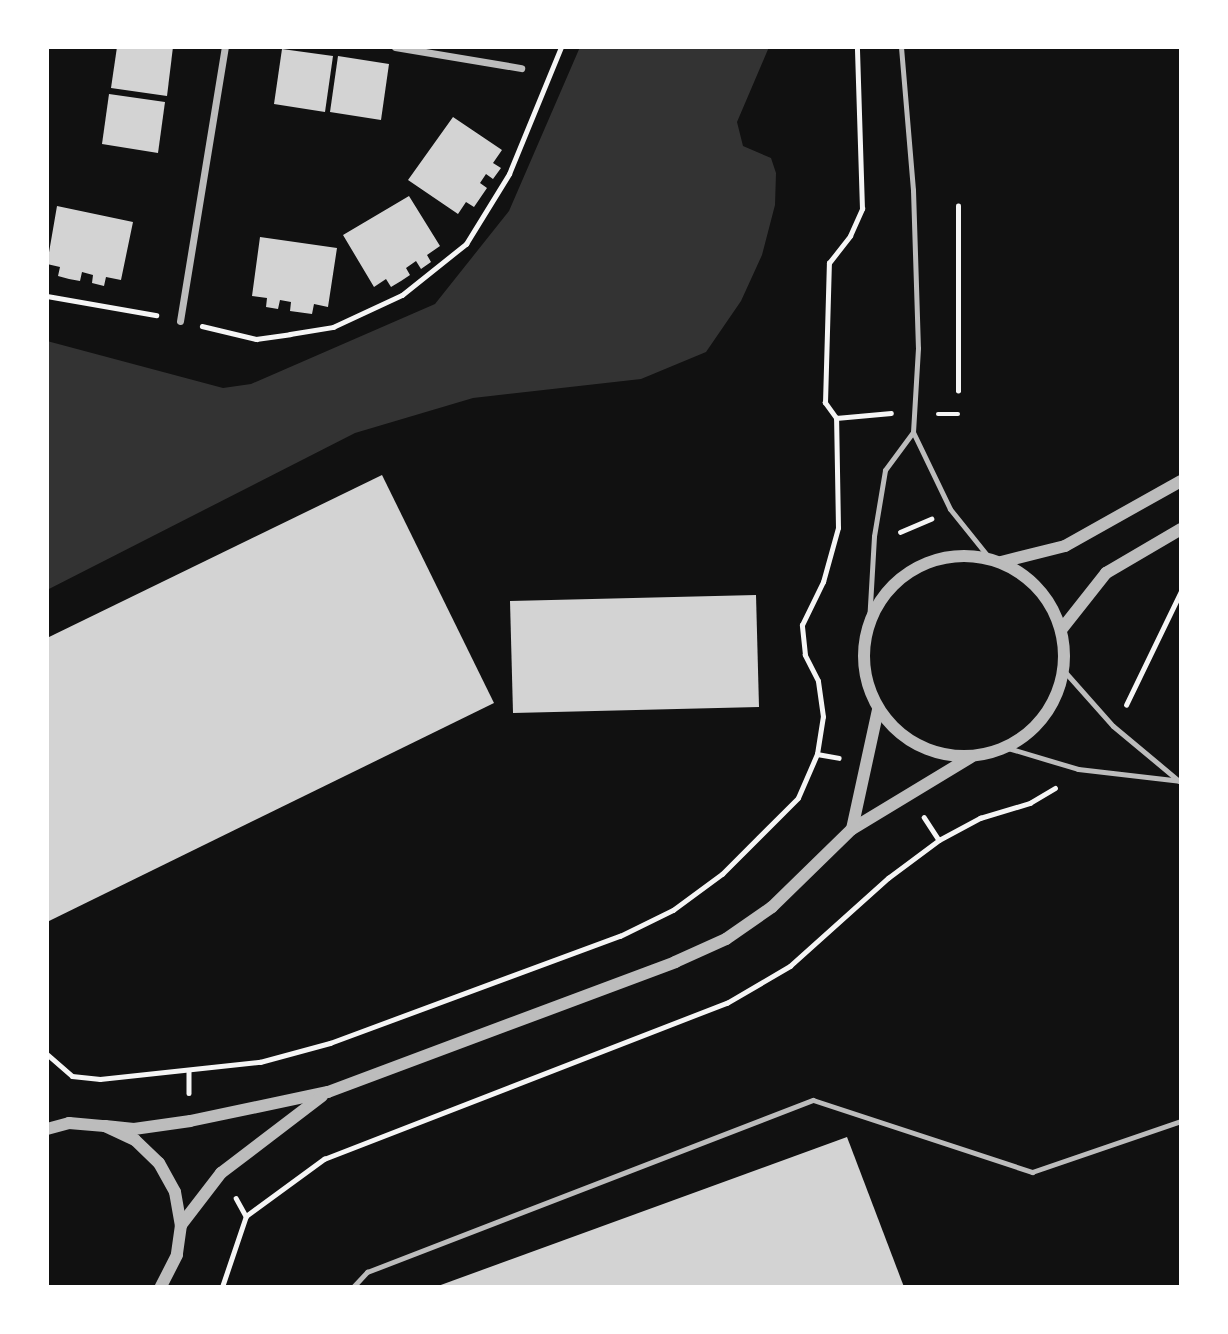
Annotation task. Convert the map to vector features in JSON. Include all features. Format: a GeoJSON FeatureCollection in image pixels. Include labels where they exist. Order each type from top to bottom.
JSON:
{"type":"FeatureCollection","features":[{"type":"Feature","properties":{"kind":"street"},"geometry":{"type":"LineString","coordinates":[[180,321],[225,47]]}},
{"type":"Feature","properties":{"kind":"street"},"geometry":{"type":"LineString","coordinates":[[395,47],[521,68]]}},
{"type":"Feature","properties":{"kind":"street"},"geometry":{"type":"LineString","coordinates":[[1001,562],[1065,546],[1181,481]]}},
{"type":"Feature","properties":{"kind":"street"},"geometry":{"type":"LineString","coordinates":[[1061,630],[1106,573],[1181,529]]}},
{"type":"Feature","properties":{"kind":"street"},"geometry":{"type":"LineString","coordinates":[[47,1129],[69,1123],[134,1129],[190,1121],[328,1092],[675,962],[726,939],[772,907],[852,829],[971,757],[1008,748],[1041,721],[1054,704],[1065,672],[1061,630],[1039,590],[987,555],[945,557],[916,567],[891,585],[869,622],[863,644],[865,678],[878,710],[904,738],[934,753],[971,757]]}},
{"type":"Feature","properties":{"kind":"street"},"geometry":{"type":"LineString","coordinates":[[852,829],[878,710]]}},
{"type":"Feature","properties":{"kind":"street"},"geometry":{"type":"LineString","coordinates":[[181,1225],[221,1173],[328,1092]]}},
{"type":"Feature","properties":{"kind":"street"},"geometry":{"type":"LineString","coordinates":[[105,1126],[135,1140],[159,1163],[175,1192],[181,1225],[177,1255],[163,1285]]}},
{"type":"Feature","properties":{"kind":"lane"},"geometry":{"type":"LineString","coordinates":[[901,47],[913,203],[918,348],[913,432],[950,509],[987,555]]}},
{"type":"Feature","properties":{"kind":"lane"},"geometry":{"type":"LineString","coordinates":[[869,622],[874,536],[885,470],[913,432]]}},
{"type":"Feature","properties":{"kind":"lane"},"geometry":{"type":"LineString","coordinates":[[1065,672],[1113,726],[1180,781]]}},
{"type":"Feature","properties":{"kind":"lane"},"geometry":{"type":"LineString","coordinates":[[1008,748],[1077,769],[1180,781]]}},
{"type":"Feature","properties":{"kind":"lane"},"geometry":{"type":"LineString","coordinates":[[353,1287],[367,1272],[813,1100],[1032,1172],[1181,1121]]}},
{"type":"Feature","properties":{"kind":"path"},"geometry":{"type":"LineString","coordinates":[[47,296],[98,302],[256,339],[332,327],[402,295],[466,244],[509,174],[561,47]]}},
{"type":"Feature","properties":{"kind":"path"},"geometry":{"type":"LineString","coordinates":[[47,1054],[72,1076],[100,1079],[260,1062],[330,1043],[620,936],[673,910],[722,874],[798,798],[817,754],[823,717],[818,681],[805,655],[802,625],[823,582],[838,528],[836,418],[825,403],[829,263],[850,236],[862,209],[857,47]]}},
{"type":"Feature","properties":{"kind":"path"},"geometry":{"type":"LineString","coordinates":[[958,206],[958,391]]}},
{"type":"Feature","properties":{"kind":"path"},"geometry":{"type":"LineString","coordinates":[[836,418],[874,413]]}},
{"type":"Feature","properties":{"kind":"path"},"geometry":{"type":"LineString","coordinates":[[948,415],[958,414]]}},
{"type":"Feature","properties":{"kind":"path"},"geometry":{"type":"LineString","coordinates":[[886,537],[935,518]]}},
{"type":"Feature","properties":{"kind":"path"},"geometry":{"type":"LineString","coordinates":[[1124,709],[1181,591]]}},
{"type":"Feature","properties":{"kind":"path"},"geometry":{"type":"LineString","coordinates":[[817,754],[846,759]]}},
{"type":"Feature","properties":{"kind":"path"},"geometry":{"type":"LineString","coordinates":[[222,1287],[246,1216],[324,1159],[727,1003],[790,966],[888,878],[939,840],[980,818],[1030,803],[1065,782]]}},
{"type":"Feature","properties":{"kind":"path"},"geometry":{"type":"LineString","coordinates":[[924,816],[939,840]]}},
{"type":"Feature","properties":{"kind":"shaded area"},"geometry":{"type":"Polygon","coordinates":[[[580,47],[769,47],[737,122],[743,146],[771,158],[776,173],[775,205],[762,255],[741,301],[706,352],[641,379],[473,398],[355,433],[47,590],[47,341],[223,388],[251,384],[435,304],[509,211],[580,47]]]}},
{"type":"Feature","properties":{"kind":"building"},"geometry":{"type":"Polygon","coordinates":[[[117,47],[173,47],[167,96],[111,88],[117,47]]]}},
{"type":"Feature","properties":{"kind":"building"},"geometry":{"type":"Polygon","coordinates":[[[282,49],[333,56],[325,112],[274,104],[282,49]]]}},
{"type":"Feature","properties":{"kind":"building"},"geometry":{"type":"Polygon","coordinates":[[[338,56],[389,64],[381,120],[330,112],[338,56]]]}},
{"type":"Feature","properties":{"kind":"building"},"geometry":{"type":"Polygon","coordinates":[[[109,94],[165,102],[158,153],[102,144],[109,94]]]}},
{"type":"Feature","properties":{"kind":"building"},"geometry":{"type":"Polygon","coordinates":[[[453,117],[502,150],[493,163],[501,168],[493,179],[486,174],[480,183],[487,188],[474,207],[466,202],[458,214],[408,180],[453,117]]]}},
{"type":"Feature","properties":{"kind":"building"},"geometry":{"type":"Polygon","coordinates":[[[409,196],[440,246],[427,255],[431,262],[421,269],[416,261],[406,268],[410,275],[401,281],[391,287],[386,279],[374,287],[343,235],[409,196]]]}},
{"type":"Feature","properties":{"kind":"building"},"geometry":{"type":"Polygon","coordinates":[[[57,206],[133,222],[121,280],[106,277],[104,286],[92,283],[93,275],[82,272],[80,281],[69,279],[58,276],[60,267],[47,264],[57,206]]]}},
{"type":"Feature","properties":{"kind":"building"},"geometry":{"type":"Polygon","coordinates":[[[260,237],[337,248],[328,307],[314,304],[312,314],[290,311],[291,302],[280,300],[278,309],[266,307],[267,298],[252,296],[260,237]]]}},
{"type":"Feature","properties":{"kind":"building"},"geometry":{"type":"Polygon","coordinates":[[[382,475],[494,703],[47,922],[47,638],[382,475]]]}},
{"type":"Feature","properties":{"kind":"building"},"geometry":{"type":"Polygon","coordinates":[[[756,595],[759,707],[513,713],[510,601],[756,595]]]}},
{"type":"Feature","properties":{"kind":"building"},"geometry":{"type":"Polygon","coordinates":[[[847,1137],[904,1287],[438,1287],[438,1286],[847,1137]]]}}]}
